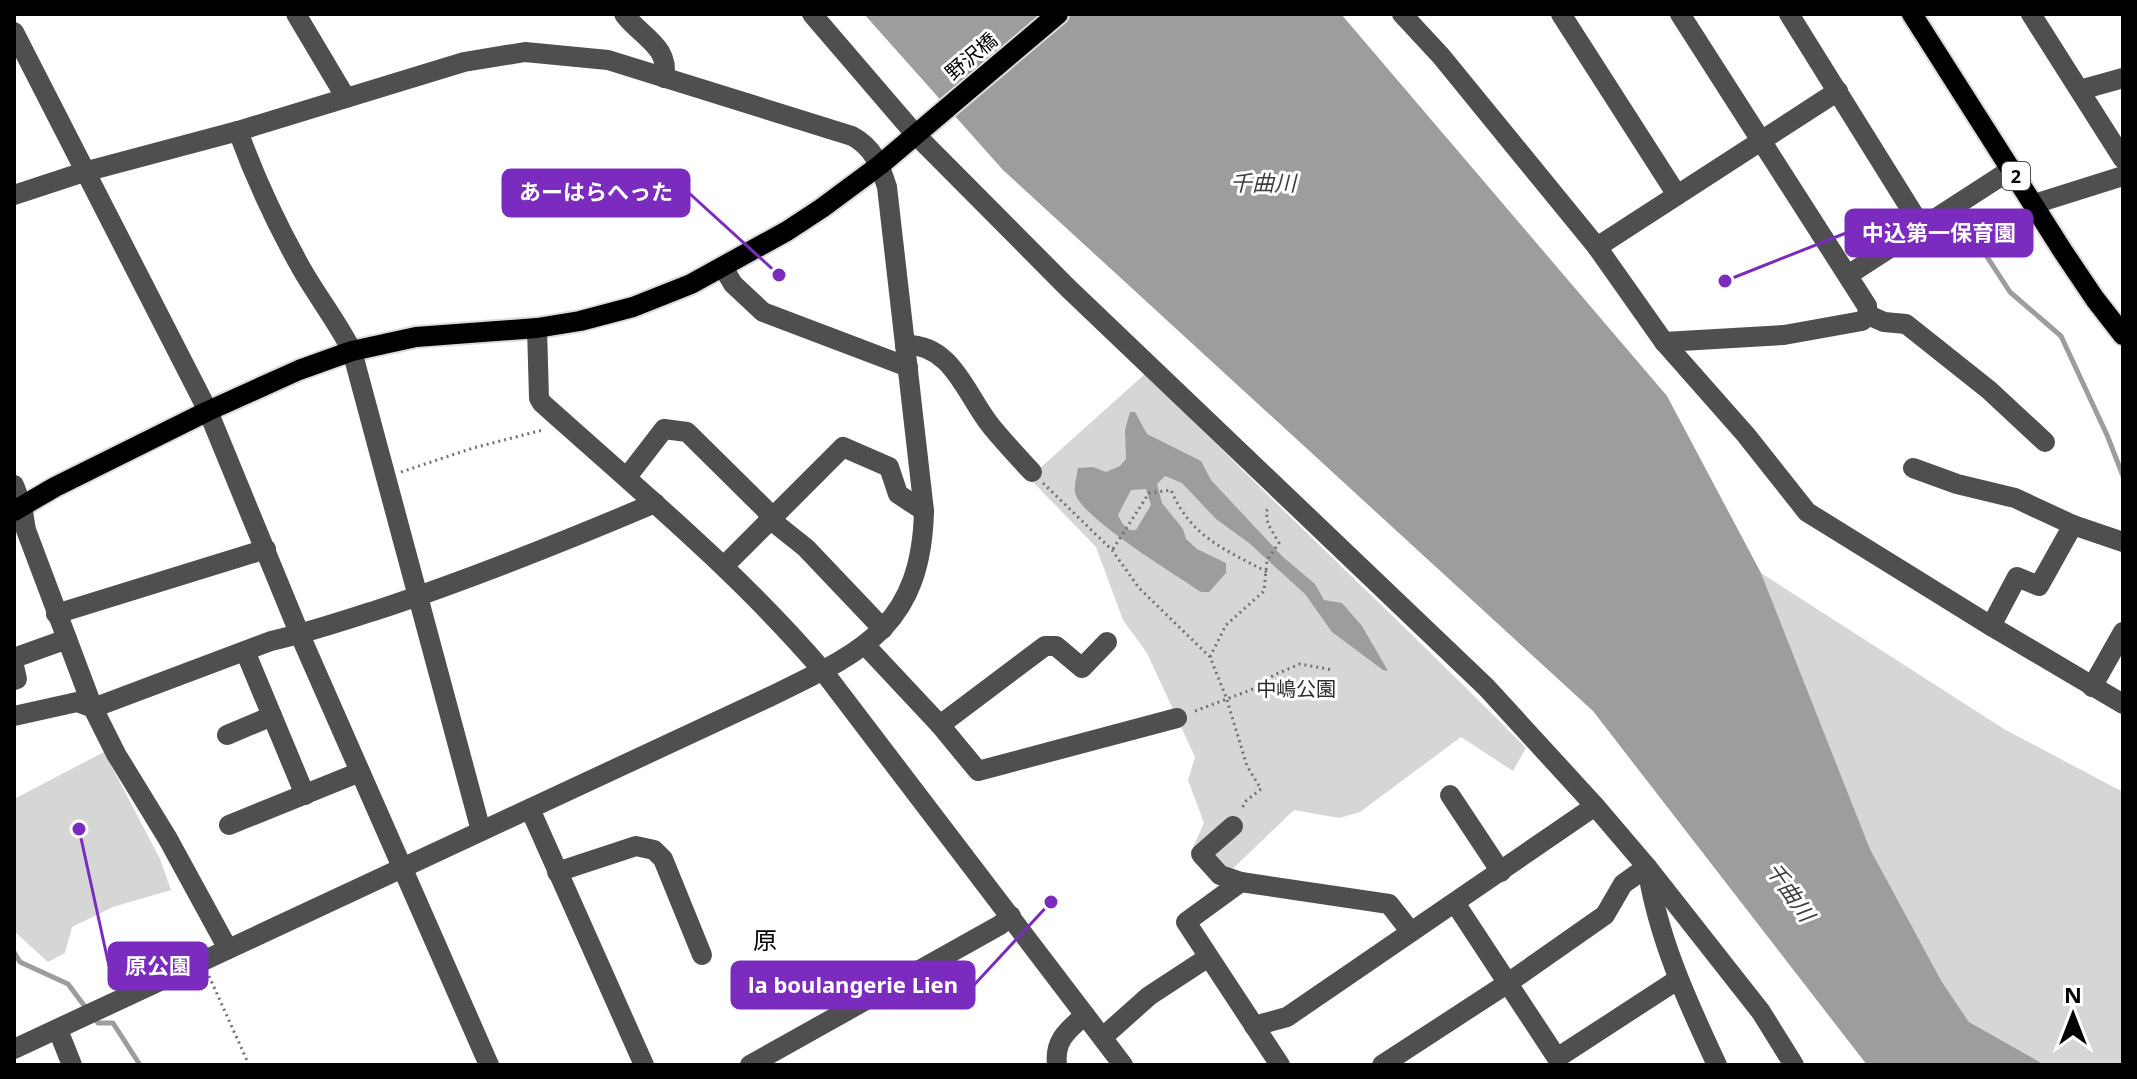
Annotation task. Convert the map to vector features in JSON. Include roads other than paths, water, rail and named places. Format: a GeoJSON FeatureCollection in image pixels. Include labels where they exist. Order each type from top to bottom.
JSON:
{"type":"FeatureCollection","features":[{"type":"Feature","properties":{"kind":"main road","name":"野沢橋"},"geometry":{"type":"LineString","coordinates":[[18,508],[208,411],[299,370],[352,351],[416,337],[537,328],[580,321],[665,296],[723,267],[811,215],[880,165],[1058,14]]}},
{"type":"Feature","properties":{"kind":"main road","name":"2"},"geometry":{"type":"LineString","coordinates":[[1912,14],[2095,299],[2123,335]]}},
{"type":"Feature","properties":{"kind":"street"},"geometry":{"type":"LineString","coordinates":[[296,14],[346,98]]}},
{"type":"Feature","properties":{"kind":"street"},"geometry":{"type":"LineString","coordinates":[[624,14],[663,53],[664,78]]}},
{"type":"Feature","properties":{"kind":"street"},"geometry":{"type":"LineString","coordinates":[[812,14],[915,134],[1222,438],[1286,495],[1486,687],[1647,867],[1761,1012],[1794,1065]]}},
{"type":"Feature","properties":{"kind":"street"},"geometry":{"type":"LineString","coordinates":[[1403,14],[1597,247],[1664,342],[1776,471],[1807,512],[2123,704]]}},
{"type":"Feature","properties":{"kind":"street"},"geometry":{"type":"LineString","coordinates":[[1561,14],[1677,195]]}},
{"type":"Feature","properties":{"kind":"street"},"geometry":{"type":"LineString","coordinates":[[1680,14],[1848,275],[1867,306],[1868,315]]}},
{"type":"Feature","properties":{"kind":"street"},"geometry":{"type":"LineString","coordinates":[[1789,14],[1921,226]]}},
{"type":"Feature","properties":{"kind":"street"},"geometry":{"type":"LineString","coordinates":[[2031,14],[2123,159]]}},
{"type":"Feature","properties":{"kind":"street"},"geometry":{"type":"LineString","coordinates":[[14,32],[208,411],[300,635],[489,1065]]}},
{"type":"Feature","properties":{"kind":"street"},"geometry":{"type":"LineString","coordinates":[[14,195],[464,62],[525,52],[608,60],[852,136],[865,143],[880,165],[887,187],[924,511],[923,546],[908,591],[883,629],[866,646],[823,671],[14,1049]]}},
{"type":"Feature","properties":{"kind":"street"},"geometry":{"type":"LineString","coordinates":[[2080,90],[2123,78]]}},
{"type":"Feature","properties":{"kind":"street"},"geometry":{"type":"LineString","coordinates":[[1597,247],[1838,91]]}},
{"type":"Feature","properties":{"kind":"street"},"geometry":{"type":"LineString","coordinates":[[238,131],[254,177],[287,242],[352,351],[481,831]]}},
{"type":"Feature","properties":{"kind":"street"},"geometry":{"type":"LineString","coordinates":[[1848,275],[2012,169]]}},
{"type":"Feature","properties":{"kind":"street"},"geometry":{"type":"LineString","coordinates":[[2034,204],[2123,176]]}},
{"type":"Feature","properties":{"kind":"street"},"geometry":{"type":"LineString","coordinates":[[723,267],[733,284],[763,312],[908,367]]}},
{"type":"Feature","properties":{"kind":"street"},"geometry":{"type":"LineString","coordinates":[[1664,342],[1784,335],[1862,321],[1868,315]]}},
{"type":"Feature","properties":{"kind":"street"},"geometry":{"type":"LineString","coordinates":[[1868,315],[1884,322],[1906,324],[1989,390],[2045,442]]}},
{"type":"Feature","properties":{"kind":"street"},"geometry":{"type":"LineString","coordinates":[[537,328],[539,398],[724,566],[784,625],[823,671],[1123,1065]]}},
{"type":"Feature","properties":{"kind":"street"},"geometry":{"type":"LineString","coordinates":[[905,345],[917,344],[935,350],[963,381],[989,423],[1032,472]]}},
{"type":"Feature","properties":{"kind":"street"},"geometry":{"type":"LineString","coordinates":[[627,477],[664,429],[687,432],[766,510],[771,520],[806,548],[883,629]]}},
{"type":"Feature","properties":{"kind":"street"},"geometry":{"type":"LineString","coordinates":[[724,566],[843,447],[889,467],[898,494],[924,511]]}},
{"type":"Feature","properties":{"kind":"street"},"geometry":{"type":"LineString","coordinates":[[1913,468],[1957,484],[2015,498],[2073,525],[2123,542]]}},
{"type":"Feature","properties":{"kind":"street"},"geometry":{"type":"LineString","coordinates":[[14,485],[18,508],[93,708],[116,754],[168,839],[228,949]]}},
{"type":"Feature","properties":{"kind":"street"},"geometry":{"type":"LineString","coordinates":[[14,716],[77,702],[93,708],[271,641],[300,635],[419,596],[534,554],[655,503]]}},
{"type":"Feature","properties":{"kind":"street"},"geometry":{"type":"LineString","coordinates":[[1991,626],[2017,577],[2039,586],[2073,525]]}},
{"type":"Feature","properties":{"kind":"street"},"geometry":{"type":"LineString","coordinates":[[56,614],[266,549]]}},
{"type":"Feature","properties":{"kind":"street"},"geometry":{"type":"LineString","coordinates":[[2092,687],[2123,632]]}},
{"type":"Feature","properties":{"kind":"street"},"geometry":{"type":"LineString","coordinates":[[14,658],[67,639]]}},
{"type":"Feature","properties":{"kind":"street"},"geometry":{"type":"LineString","coordinates":[[940,725],[1045,646],[1056,646],[1082,668],[1107,642]]}},
{"type":"Feature","properties":{"kind":"street"},"geometry":{"type":"LineString","coordinates":[[866,646],[978,771],[1177,718]]}},
{"type":"Feature","properties":{"kind":"street"},"geometry":{"type":"LineString","coordinates":[[245,651],[305,795]]}},
{"type":"Feature","properties":{"kind":"street"},"geometry":{"type":"LineString","coordinates":[[14,666],[17,679],[14,680]]}},
{"type":"Feature","properties":{"kind":"street"},"geometry":{"type":"LineString","coordinates":[[227,735],[272,716]]}},
{"type":"Feature","properties":{"kind":"street"},"geometry":{"type":"LineString","coordinates":[[229,825],[360,772]]}},
{"type":"Feature","properties":{"kind":"street"},"geometry":{"type":"LineString","coordinates":[[1450,795],[1501,872]]}},
{"type":"Feature","properties":{"kind":"street"},"geometry":{"type":"LineString","coordinates":[[1254,1026],[1287,1017],[1595,806]]}},
{"type":"Feature","properties":{"kind":"street"},"geometry":{"type":"LineString","coordinates":[[530,809],[642,1060]]}},
{"type":"Feature","properties":{"kind":"street"},"geometry":{"type":"LineString","coordinates":[[1233,826],[1201,854],[1220,875],[1241,882],[1389,904],[1411,932]]}},
{"type":"Feature","properties":{"kind":"street"},"geometry":{"type":"LineString","coordinates":[[557,872],[636,846],[654,850],[663,859],[702,955]]}},
{"type":"Feature","properties":{"kind":"street"},"geometry":{"type":"LineString","coordinates":[[1647,867],[1652,901],[1677,980],[1717,1065]]}},
{"type":"Feature","properties":{"kind":"street"},"geometry":{"type":"LineString","coordinates":[[1382,1065],[1605,915],[1623,884],[1647,867]]}},
{"type":"Feature","properties":{"kind":"street"},"geometry":{"type":"LineString","coordinates":[[1241,882],[1186,922],[1280,1065]]}},
{"type":"Feature","properties":{"kind":"street"},"geometry":{"type":"LineString","coordinates":[[1455,903],[1557,1058],[1677,980]]}},
{"type":"Feature","properties":{"kind":"street"},"geometry":{"type":"LineString","coordinates":[[750,1065],[1011,916]]}},
{"type":"Feature","properties":{"kind":"street"},"geometry":{"type":"LineString","coordinates":[[1103,1037],[1149,996],[1207,958]]}},
{"type":"Feature","properties":{"kind":"street"},"geometry":{"type":"LineString","coordinates":[[1057,1065],[1055,1053],[1058,1042],[1085,1015]]}},
{"type":"Feature","properties":{"kind":"street"},"geometry":{"type":"LineString","coordinates":[[58,1030],[72,1065]]}},
{"type":"Feature","properties":{"kind":"water","name":"千曲川"},"geometry":{"type":"Polygon","coordinates":[[[864,14],[1341,14],[1667,396],[1761,573],[1870,849],[1942,982],[1969,1022],[2045,1065],[1867,1065],[1593,711],[1003,170],[864,14]]]}},
{"type":"Feature","properties":{"kind":"water"},"geometry":{"type":"Polygon","coordinates":[[[1130,412],[1135,412],[1147,434],[1201,461],[1211,480],[1283,557],[1315,584],[1324,600],[1342,603],[1362,626],[1388,671],[1332,632],[1305,594],[1249,543],[1216,519],[1182,483],[1165,476],[1157,484],[1162,503],[1183,529],[1186,539],[1197,549],[1226,563],[1226,573],[1209,592],[1201,592],[1172,573],[1093,516],[1080,503],[1075,492],[1078,468],[1093,467],[1106,472],[1120,466],[1126,459],[1125,430],[1130,412]],[[1146,489],[1131,490],[1118,515],[1127,528],[1136,530],[1151,505],[1146,489]]]}},
{"type":"Feature","properties":{"kind":"waterway"},"geometry":{"type":"LineString","coordinates":[[1963,220],[2010,292],[2061,336],[2123,476]]}},
{"type":"Feature","properties":{"kind":"waterway"},"geometry":{"type":"LineString","coordinates":[[14,952],[20,962],[68,984],[86,1008]]}},
{"type":"Feature","properties":{"kind":"waterway"},"geometry":{"type":"LineString","coordinates":[[95,1019],[98,1023],[113,1023],[140,1065]]}},
{"type":"Feature","properties":{"kind":"place","name":"あーはらへった"},"geometry":{"type":"Point","coordinates":[779,275]}},
{"type":"Feature","properties":{"kind":"place","name":"中込第一保育園"},"geometry":{"type":"Point","coordinates":[1725,281]}},
{"type":"Feature","properties":{"kind":"place","name":"原公園"},"geometry":{"type":"Point","coordinates":[79,829]}},
{"type":"Feature","properties":{"kind":"place","name":"la boulangerie Lien"},"geometry":{"type":"Point","coordinates":[1051,902]}},
{"type":"Feature","properties":{"kind":"district","name":"原"},"geometry":{"type":"Point","coordinates":[765,939]}},
{"type":"Feature","properties":{"kind":"park label","name":"中嶋公園"},"geometry":{"type":"Point","coordinates":[1296,688]}}]}
